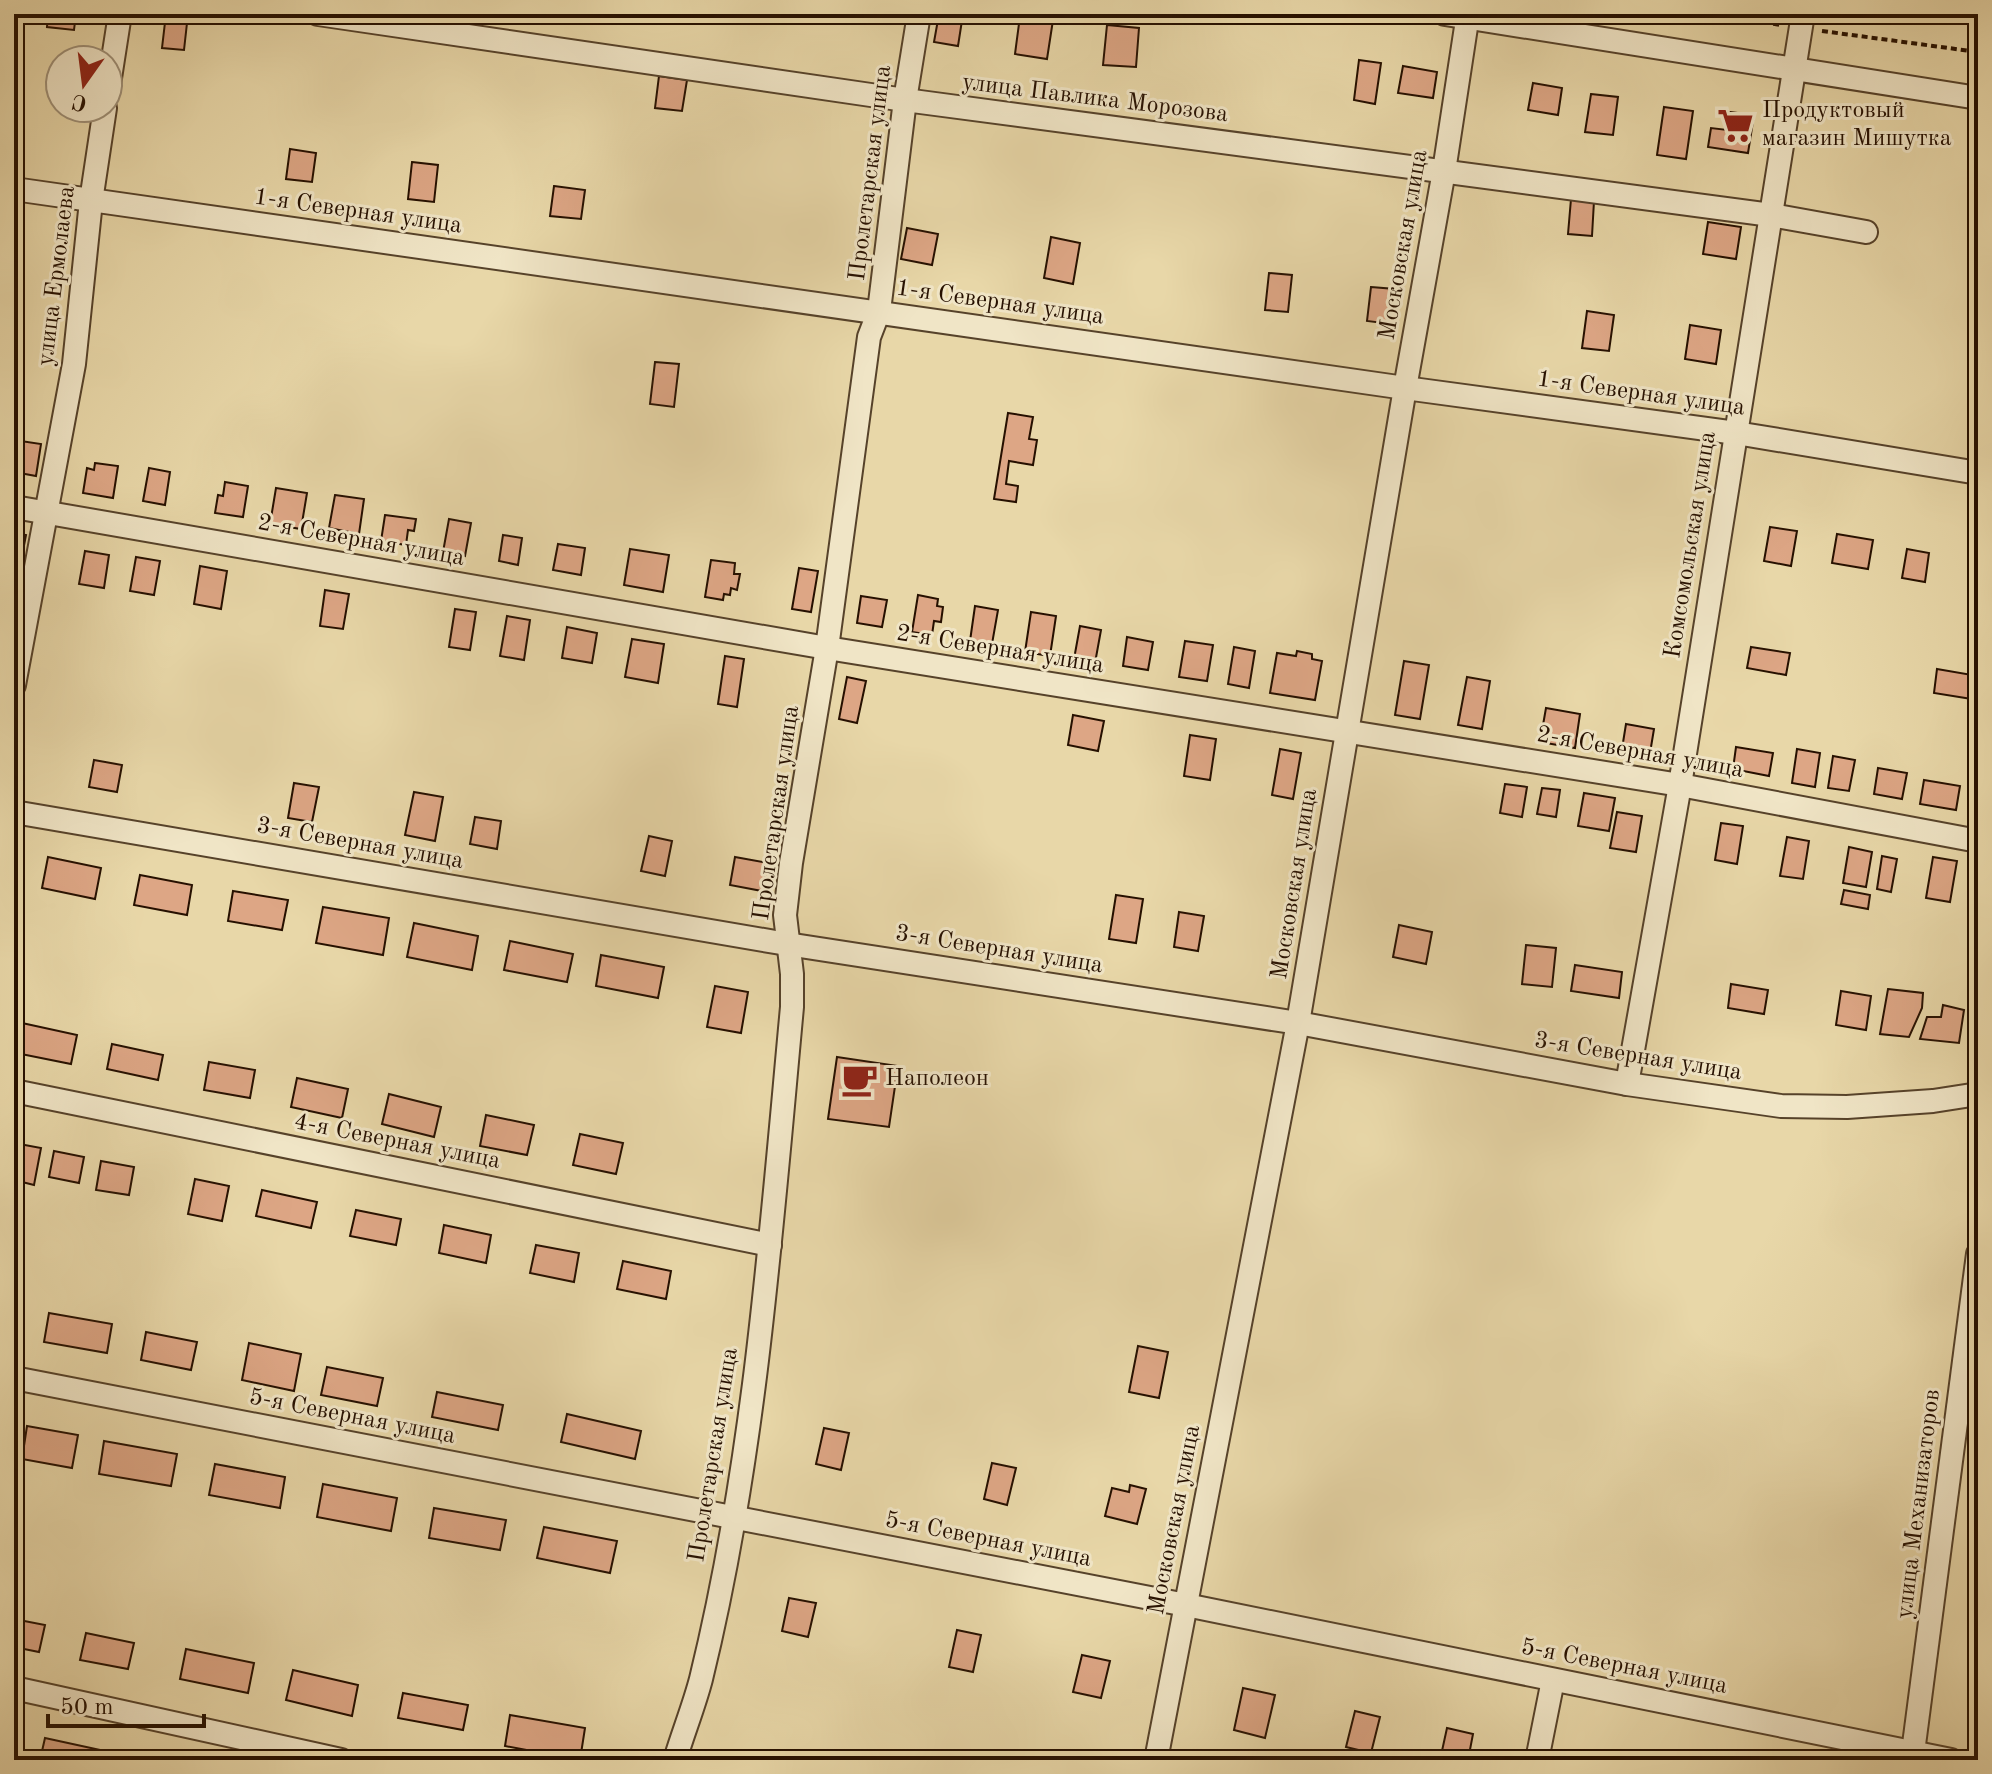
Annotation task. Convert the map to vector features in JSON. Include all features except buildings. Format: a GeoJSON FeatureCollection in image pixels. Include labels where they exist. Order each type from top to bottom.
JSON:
{"type":"FeatureCollection","features":[{"type":"Feature","properties":{"kind":"street"},"geometry":{"type":"LineString","coordinates":[[115,44],[120,14]]}},
{"type":"Feature","properties":{"kind":"street","name":"улица Павлика Морозова"},"geometry":{"type":"LineString","coordinates":[[318,14],[905,100],[1771,215],[1866,232]]}},
{"type":"Feature","properties":{"kind":"street","name":"Пролетарская улица"},"geometry":{"type":"LineString","coordinates":[[675,1760],[700,1680],[733,1518],[753,1398],[792,1007],[792,974],[785,915],[791,863],[827,648],[869,337],[879,311],[919,14]]}},
{"type":"Feature","properties":{"kind":"street"},"geometry":{"type":"LineString","coordinates":[[1460,15],[1978,98]]}},
{"type":"Feature","properties":{"kind":"street","name":"Московская улица"},"geometry":{"type":"LineString","coordinates":[[1156,1760],[1298,1023],[1444,171],[1460,15]]}},
{"type":"Feature","properties":{"kind":"street","name":"Комсомольская улица"},"geometry":{"type":"LineString","coordinates":[[1627,1084],[1680,785],[1802,21]]}},
{"type":"Feature","properties":{"kind":"street","name":"улица Ермолаева"},"geometry":{"type":"LineString","coordinates":[[14,685],[74,364],[91,201],[103,124]]}},
{"type":"Feature","properties":{"kind":"street","name":"1-я Северная улица"},"geometry":{"type":"LineString","coordinates":[[14,189],[1736,433],[1978,473]]}},
{"type":"Feature","properties":{"kind":"street","name":"2-я Северная улица"},"geometry":{"type":"LineString","coordinates":[[14,507],[827,648],[1680,785],[1978,841]]}},
{"type":"Feature","properties":{"kind":"street","name":"3-я Северная улица"},"geometry":{"type":"LineString","coordinates":[[14,812],[787,944],[1298,1023],[1627,1084],[1781,1106],[1847,1107],[1933,1101],[1978,1094]]}},
{"type":"Feature","properties":{"kind":"street","name":"4-я Северная улица"},"geometry":{"type":"LineString","coordinates":[[14,1091],[770,1245]]}},
{"type":"Feature","properties":{"kind":"street","name":"улица Механизаторов"},"geometry":{"type":"LineString","coordinates":[[1912,1756],[1978,1254]]}},
{"type":"Feature","properties":{"kind":"street","name":"5-я Северная улица"},"geometry":{"type":"LineString","coordinates":[[14,1378],[1186,1605],[1912,1756],[1951,1760]]}},
{"type":"Feature","properties":{"kind":"street"},"geometry":{"type":"LineString","coordinates":[[1537,1760],[1553,1680]]}},
{"type":"Feature","properties":{"kind":"street"},"geometry":{"type":"LineString","coordinates":[[14,1688],[341,1760]]}},
{"type":"Feature","properties":{"kind":"path"},"geometry":{"type":"LineString","coordinates":[[1714,14],[1802,21],[1978,52]]}},
{"type":"Feature","properties":{"kind":"place","name":"Продуктовый магазин Мишутка"},"geometry":{"type":"Point","coordinates":[1736,125]}},
{"type":"Feature","properties":{"kind":"place","name":"Наполеон"},"geometry":{"type":"Point","coordinates":[859,1079]}}]}
